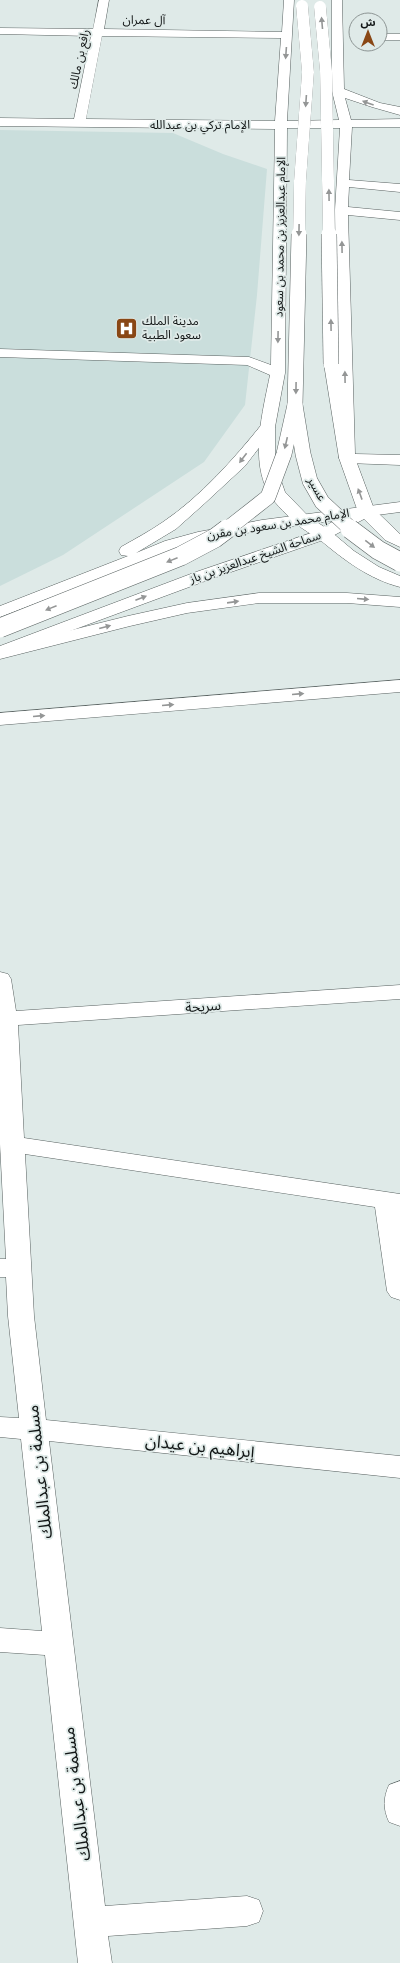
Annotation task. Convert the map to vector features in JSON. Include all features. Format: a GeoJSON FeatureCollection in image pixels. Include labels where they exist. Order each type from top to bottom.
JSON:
{"type":"FeatureCollection","features":[{"type":"Feature","properties":{"kind":"street","name":"رافع بن مالك"},"geometry":{"type":"LineString","coordinates":[[79,124],[104,0]]}},
{"type":"Feature","properties":{"kind":"street","name":"الإمام عبدالعزيز بن محمد بن سعود"},"geometry":{"type":"LineString","coordinates":[[290,0],[281,125],[278,373],[267,426],[267,454],[270,472],[277,493],[303,521]]}},
{"type":"Feature","properties":{"kind":"street"},"geometry":{"type":"LineString","coordinates":[[337,0],[338,91],[346,124],[341,210],[347,458]]}},
{"type":"Feature","properties":{"kind":"street","name":"الإمام عبدالعزيز بن محمد بن سعود"},"geometry":{"type":"LineString","coordinates":[[295,405],[300,181],[308,72],[302,3]]}},
{"type":"Feature","properties":{"kind":"street"},"geometry":{"type":"LineString","coordinates":[[320,3],[326,71],[331,364],[347,458],[366,511],[391,536],[400,542]]}},
{"type":"Feature","properties":{"kind":"street","name":"آل عمران"},"geometry":{"type":"LineString","coordinates":[[0,31],[288,35]]}},
{"type":"Feature","properties":{"kind":"street"},"geometry":{"type":"LineString","coordinates":[[337,36],[348,36]]}},
{"type":"Feature","properties":{"kind":"street"},"geometry":{"type":"LineString","coordinates":[[388,36],[400,37]]}},
{"type":"Feature","properties":{"kind":"street"},"geometry":{"type":"LineString","coordinates":[[338,91],[376,105],[400,111]]}},
{"type":"Feature","properties":{"kind":"street","name":"الإمام تركي بن عبدالله"},"geometry":{"type":"LineString","coordinates":[[0,122],[281,125],[400,123]]}},
{"type":"Feature","properties":{"kind":"street"},"geometry":{"type":"LineString","coordinates":[[343,180],[400,188]]}},
{"type":"Feature","properties":{"kind":"street"},"geometry":{"type":"LineString","coordinates":[[341,210],[400,216]]}},
{"type":"Feature","properties":{"kind":"street"},"geometry":{"type":"LineString","coordinates":[[0,353],[249,361],[278,373]]}},
{"type":"Feature","properties":{"kind":"street"},"geometry":{"type":"LineString","coordinates":[[0,628],[181,556],[215,538],[251,512],[268,497],[284,454],[295,405]]}},
{"type":"Feature","properties":{"kind":"street","name":"عسير"},"geometry":{"type":"LineString","coordinates":[[295,405],[303,454],[310,481],[322,502],[350,529],[372,546],[400,562]]}},
{"type":"Feature","properties":{"kind":"street"},"geometry":{"type":"LineString","coordinates":[[0,612],[69,584],[170,525],[239,463],[267,426]]}},
{"type":"Feature","properties":{"kind":"street"},"geometry":{"type":"LineString","coordinates":[[347,458],[400,460]]}},
{"type":"Feature","properties":{"kind":"street","name":"الإمام محمد بن سعود بن مقرن"},"geometry":{"type":"LineString","coordinates":[[69,584],[171,545],[198,537],[262,525],[303,521],[400,507]]}},
{"type":"Feature","properties":{"kind":"street","name":"سماحة الشيخ عبدالعزيز بن باز"},"geometry":{"type":"LineString","coordinates":[[0,653],[202,576],[323,534],[366,511]]}},
{"type":"Feature","properties":{"kind":"street"},"geometry":{"type":"LineString","coordinates":[[303,521],[323,534],[348,555],[373,571],[400,582]]}},
{"type":"Feature","properties":{"kind":"street","name":"سماحة الشيخ عبدالعزيز بن باز"},"geometry":{"type":"LineString","coordinates":[[0,653],[187,608],[259,598],[347,598],[400,602]]}},
{"type":"Feature","properties":{"kind":"street"},"geometry":{"type":"LineString","coordinates":[[0,719],[400,686]]}},
{"type":"Feature","properties":{"kind":"street","name":"مسلمة بن عبدالملك"},"geometry":{"type":"LineString","coordinates":[[0,979],[6,1019],[5,1098],[12,1144],[9,1268],[21,1316],[96,1963]]}},
{"type":"Feature","properties":{"kind":"street","name":"سريحة"},"geometry":{"type":"LineString","coordinates":[[6,1019],[400,992]]}},
{"type":"Feature","properties":{"kind":"street"},"geometry":{"type":"LineString","coordinates":[[12,1144],[393,1201],[400,1291]]}},
{"type":"Feature","properties":{"kind":"street","name":"إبراهيم بن عيدان"},"geometry":{"type":"LineString","coordinates":[[0,1427],[34,1429],[400,1467]]}},
{"type":"Feature","properties":{"kind":"street"},"geometry":{"type":"LineString","coordinates":[[0,1640],[58,1644]]}},
{"type":"Feature","properties":{"kind":"street"},"geometry":{"type":"LineString","coordinates":[[400,1795],[400,1812]]}},
{"type":"Feature","properties":{"kind":"street"},"geometry":{"type":"LineString","coordinates":[[91,1922],[247,1911]]}},
{"type":"Feature","properties":{"kind":"shaded area","name":"مدينة الملك سعود الطبية"},"geometry":{"type":"Polygon","coordinates":[[[0,130],[173,133],[223,154],[267,169],[257,295],[245,405],[204,462],[63,555],[0,586],[0,130]]]}},
{"type":"Feature","properties":{"kind":"place","name":"مدينة الملك سعود الطبية"},"geometry":{"type":"Point","coordinates":[127,328]}}]}
